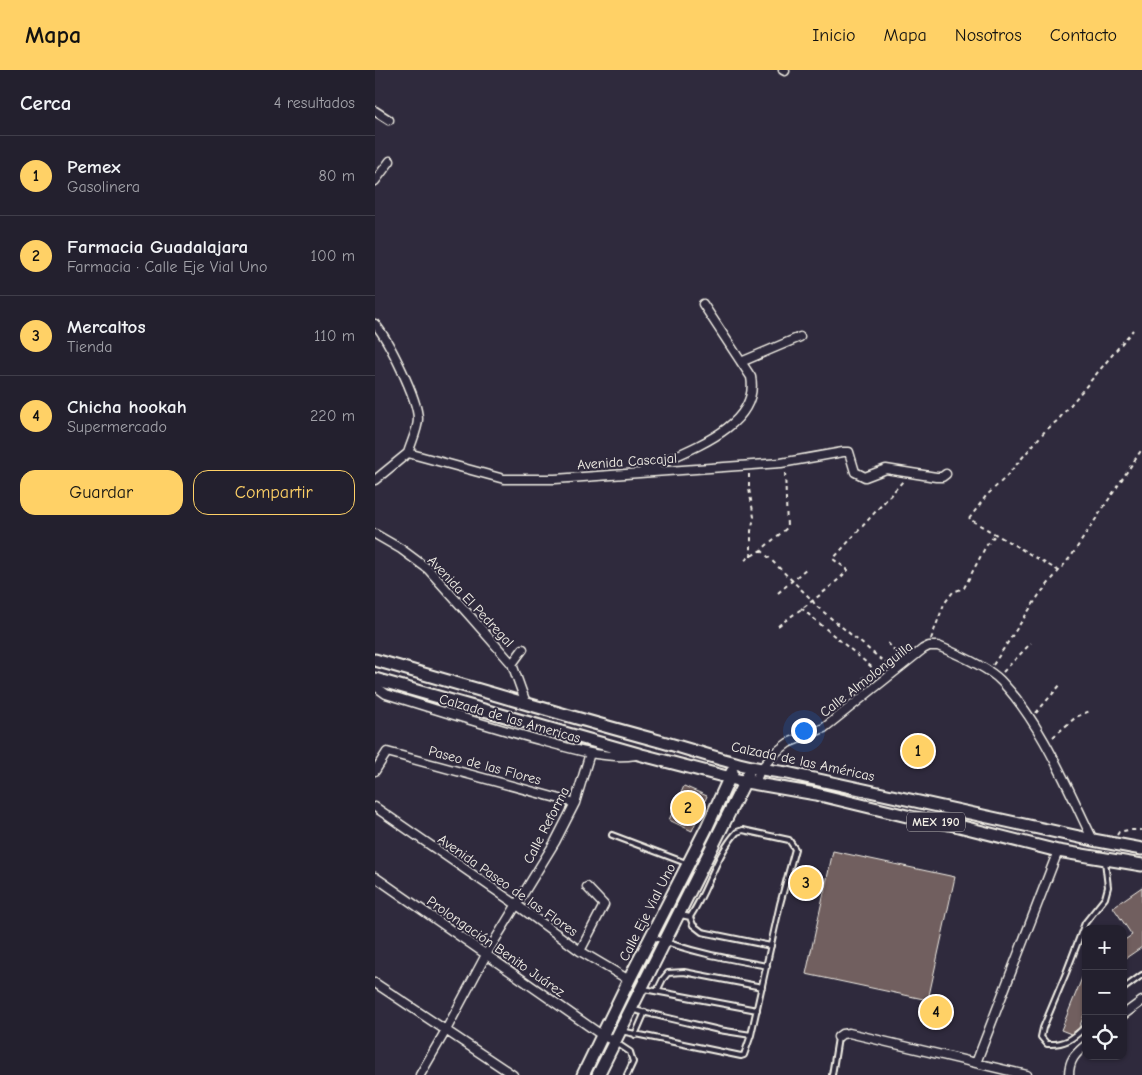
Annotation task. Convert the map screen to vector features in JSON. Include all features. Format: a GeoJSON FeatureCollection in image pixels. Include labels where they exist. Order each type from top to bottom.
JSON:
{"type":"FeatureCollection","features":[{"type":"Feature","properties":{"kind":"main road","name":"Calzada de las Américas"},"geometry":{"type":"LineString","coordinates":[[375,660],[526,703],[595,725],[755,769],[787,773],[1142,849]]}},
{"type":"Feature","properties":{"kind":"main road","name":"MEX 190"},"geometry":{"type":"LineString","coordinates":[[375,679],[642,755],[731,778],[816,794],[911,817],[959,826],[1058,851],[1142,865]]}},
{"type":"Feature","properties":{"kind":"main road","name":"Calle Eje Vial Uno"},"geometry":{"type":"LineString","coordinates":[[583,1075],[731,778],[735,763]]}},
{"type":"Feature","properties":{"kind":"main road"},"geometry":{"type":"LineString","coordinates":[[598,1075],[665,942],[684,916],[751,782],[755,769]]}},
{"type":"Feature","properties":{"kind":"street"},"geometry":{"type":"LineString","coordinates":[[375,112],[389,120]]}},
{"type":"Feature","properties":{"kind":"street"},"geometry":{"type":"LineString","coordinates":[[375,181],[390,161]]}},
{"type":"Feature","properties":{"kind":"street"},"geometry":{"type":"LineString","coordinates":[[639,473],[728,429],[741,414],[750,398],[753,386],[751,377],[703,304]]}},
{"type":"Feature","properties":{"kind":"street"},"geometry":{"type":"LineString","coordinates":[[375,324],[387,342],[413,396],[418,420],[409,453],[375,480]]}},
{"type":"Feature","properties":{"kind":"street"},"geometry":{"type":"LineString","coordinates":[[741,362],[800,337]]}},
{"type":"Feature","properties":{"kind":"street","name":"Avenida Cascajal"},"geometry":{"type":"LineString","coordinates":[[409,453],[505,479],[555,479],[750,466],[785,463],[843,452],[849,452],[855,472],[865,477],[886,470],[911,473]]}},
{"type":"Feature","properties":{"kind":"street"},"geometry":{"type":"LineString","coordinates":[[911,473],[936,477],[946,474]]}},
{"type":"Feature","properties":{"kind":"street","name":"Avenida El Pedregal"},"geometry":{"type":"LineString","coordinates":[[375,534],[401,549],[428,569],[512,664],[526,703]]}},
{"type":"Feature","properties":{"kind":"street","name":"Calle Almolonguilla"},"geometry":{"type":"LineString","coordinates":[[755,769],[788,743],[825,728],[904,664],[929,646],[937,646],[998,678],[1032,719],[1093,840]]}},
{"type":"Feature","properties":{"kind":"street"},"geometry":{"type":"LineString","coordinates":[[512,664],[523,649]]}},
{"type":"Feature","properties":{"kind":"street","name":"Calzada de las Americas"},"geometry":{"type":"LineString","coordinates":[[375,686],[386,694],[476,723],[590,753],[619,758],[642,755]]}},
{"type":"Feature","properties":{"kind":"street","name":"Paseo de las Flores"},"geometry":{"type":"LineString","coordinates":[[375,771],[387,752],[575,803]]}},
{"type":"Feature","properties":{"kind":"street","name":"Calle Reforma"},"geometry":{"type":"LineString","coordinates":[[420,1075],[487,954],[555,842],[575,803],[590,753]]}},
{"type":"Feature","properties":{"kind":"street","name":"Avenida Paseo de las Flores"},"geometry":{"type":"LineString","coordinates":[[375,807],[580,951],[629,980]]}},
{"type":"Feature","properties":{"kind":"street"},"geometry":{"type":"LineString","coordinates":[[976,1063],[1058,851]]}},
{"type":"Feature","properties":{"kind":"street","name":"Prolongación Benito Juárez"},"geometry":{"type":"LineString","coordinates":[[376,881],[487,954],[603,1036],[617,1036]]}},
{"type":"Feature","properties":{"kind":"street"},"geometry":{"type":"LineString","coordinates":[[580,951],[604,905],[587,887]]}},
{"type":"Feature","properties":{"kind":"street"},"geometry":{"type":"LineString","coordinates":[[375,983],[513,1075]]}},
{"type":"Feature","properties":{"kind":"street"},"geometry":{"type":"LineString","coordinates":[[1124,1015],[1142,1001]]}},
{"type":"Feature","properties":{"kind":"street"},"geometry":{"type":"LineString","coordinates":[[838,1037],[849,1033],[1027,1075]]}},
{"type":"Feature","properties":{"kind":"street"},"geometry":{"type":"LineString","coordinates":[[1069,1075],[1071,1060],[1076,1052],[1082,1048]]}},
{"type":"Feature","properties":{"kind":"lane"},"geometry":{"type":"LineString","coordinates":[[617,1036],[635,1034],[741,1056],[745,1055],[795,849],[789,840],[743,830],[737,832],[731,838],[697,906],[684,916],[702,932],[771,946]]}},
{"type":"Feature","properties":{"kind":"lane"},"geometry":{"type":"LineString","coordinates":[[612,835],[689,864]]}},
{"type":"Feature","properties":{"kind":"lane"},"geometry":{"type":"LineString","coordinates":[[1082,1030],[1061,1045],[1047,1044],[1041,1037],[1085,923],[1105,898],[1108,886],[1105,859]]}},
{"type":"Feature","properties":{"kind":"lane"},"geometry":{"type":"LineString","coordinates":[[651,936],[665,942],[724,958],[767,966]]}},
{"type":"Feature","properties":{"kind":"lane"},"geometry":{"type":"LineString","coordinates":[[657,991],[668,972],[684,972],[762,988]]}},
{"type":"Feature","properties":{"kind":"lane"},"geometry":{"type":"LineString","coordinates":[[1127,986],[1142,975]]}},
{"type":"Feature","properties":{"kind":"lane"},"geometry":{"type":"LineString","coordinates":[[641,988],[757,1010]]}},
{"type":"Feature","properties":{"kind":"lane"},"geometry":{"type":"LineString","coordinates":[[630,1009],[719,1030],[751,1035]]}},
{"type":"Feature","properties":{"kind":"lane"},"geometry":{"type":"LineString","coordinates":[[635,1034],[645,1012]]}},
{"type":"Feature","properties":{"kind":"lane"},"geometry":{"type":"LineString","coordinates":[[617,1036],[630,1052],[633,1062],[627,1075]]}},
{"type":"Feature","properties":{"kind":"lane"},"geometry":{"type":"LineString","coordinates":[[831,1075],[838,1037]]}},
{"type":"Feature","properties":{"kind":"path"},"geometry":{"type":"LineString","coordinates":[[1059,571],[969,519],[986,496],[1005,478],[1045,431],[1058,420],[1133,330]]}},
{"type":"Feature","properties":{"kind":"path"},"geometry":{"type":"LineString","coordinates":[[989,672],[1039,595],[1072,555],[1142,449]]}},
{"type":"Feature","properties":{"kind":"path"},"geometry":{"type":"LineString","coordinates":[[745,560],[761,550],[787,528],[785,463]]}},
{"type":"Feature","properties":{"kind":"path"},"geometry":{"type":"LineString","coordinates":[[750,466],[749,489],[754,518],[751,531],[751,556]]}},
{"type":"Feature","properties":{"kind":"path"},"geometry":{"type":"LineString","coordinates":[[778,626],[813,601],[848,570],[833,559],[911,473]]}},
{"type":"Feature","properties":{"kind":"path"},"geometry":{"type":"LineString","coordinates":[[929,646],[944,604],[953,592],[963,588],[986,546],[996,534]]}},
{"type":"Feature","properties":{"kind":"path"},"geometry":{"type":"LineString","coordinates":[[761,550],[815,605],[896,672]]}},
{"type":"Feature","properties":{"kind":"path"},"geometry":{"type":"LineString","coordinates":[[778,593],[808,567]]}},
{"type":"Feature","properties":{"kind":"path"},"geometry":{"type":"LineString","coordinates":[[801,608],[886,679]]}},
{"type":"Feature","properties":{"kind":"path"},"geometry":{"type":"LineString","coordinates":[[888,643],[904,664]]}},
{"type":"Feature","properties":{"kind":"path"},"geometry":{"type":"LineString","coordinates":[[998,678],[1031,643]]}},
{"type":"Feature","properties":{"kind":"path"},"geometry":{"type":"LineString","coordinates":[[1032,719],[1061,684]]}},
{"type":"Feature","properties":{"kind":"path"},"geometry":{"type":"LineString","coordinates":[[1045,744],[1076,717],[1092,710]]}},
{"type":"Feature","properties":{"kind":"path"},"geometry":{"type":"LineString","coordinates":[[1111,843],[1119,832],[1142,830]]}},
{"type":"Feature","properties":{"kind":"building"},"geometry":{"type":"Polygon","coordinates":[[[684,786],[707,796],[692,831],[669,820],[684,786]]]}},
{"type":"Feature","properties":{"kind":"building"},"geometry":{"type":"Polygon","coordinates":[[[833,851],[955,877],[928,1000],[806,974],[833,851]]]}},
{"type":"Feature","properties":{"kind":"building"},"geometry":{"type":"Polygon","coordinates":[[[1142,887],[1142,947],[1127,957],[1127,938],[1132,935],[1113,907],[1142,887]]]}},
{"type":"Feature","properties":{"kind":"building"},"geometry":{"type":"Polygon","coordinates":[[[1082,978],[1082,1020],[1079,1028],[1071,1034],[1061,1030],[1082,978]]]}},
{"type":"Feature","properties":{"kind":"place","name":"Pemex"},"geometry":{"type":"Point","coordinates":[918,751]}},
{"type":"Feature","properties":{"kind":"place","name":"Farmacia Guadalajara"},"geometry":{"type":"Point","coordinates":[688,808]}},
{"type":"Feature","properties":{"kind":"place","name":"Mercaltos"},"geometry":{"type":"Point","coordinates":[806,883]}},
{"type":"Feature","properties":{"kind":"place","name":"Chicha hookah"},"geometry":{"type":"Point","coordinates":[936,1012]}}]}
